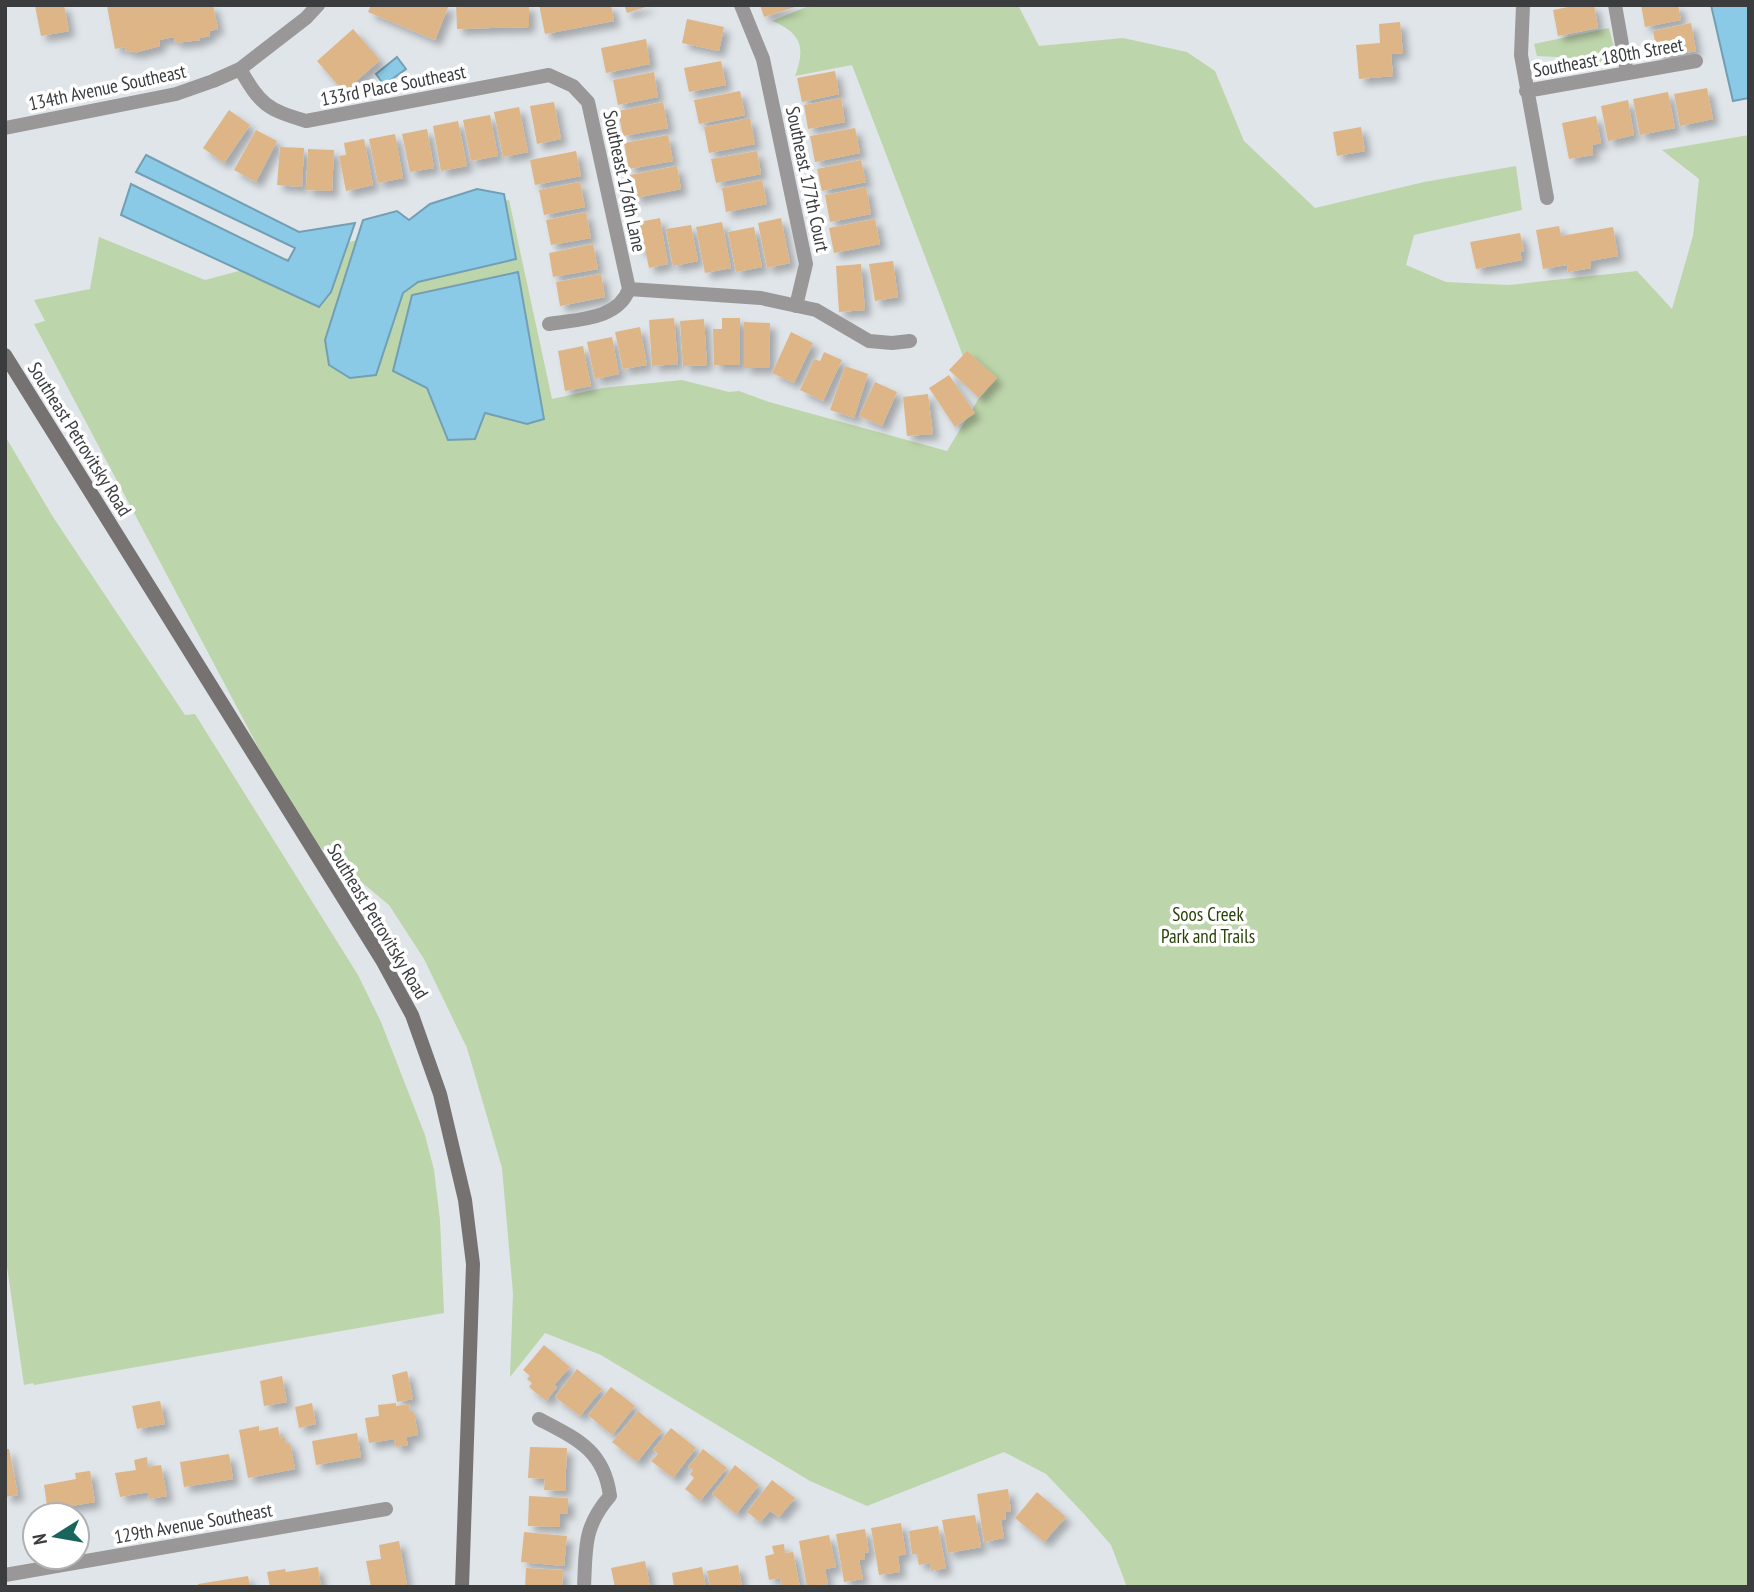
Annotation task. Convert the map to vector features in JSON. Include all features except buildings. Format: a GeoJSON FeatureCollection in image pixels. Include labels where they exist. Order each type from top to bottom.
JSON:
{"type":"FeatureCollection","features":[{"type":"Feature","properties":{"kind":"main road","name":"Southeast Petrovitsky Road"},"geometry":{"type":"LineString","coordinates":[[5,355],[375,949],[412,1015],[440,1094],[462,1182],[473,1264],[462,1587]]}},
{"type":"Feature","properties":{"kind":"street","name":"134th Avenue Southeast"},"geometry":{"type":"LineString","coordinates":[[5,128],[176,94],[240,69],[306,18],[318,5]]}},
{"type":"Feature","properties":{"kind":"street","name":"Southeast 177th Court"},"geometry":{"type":"LineString","coordinates":[[741,5],[763,59],[806,264],[796,306]]}},
{"type":"Feature","properties":{"kind":"street","name":"Southeast 180th Street"},"geometry":{"type":"LineString","coordinates":[[1523,5],[1521,55],[1547,198]]}},
{"type":"Feature","properties":{"kind":"street"},"geometry":{"type":"LineString","coordinates":[[1615,5],[1627,73]]}},
{"type":"Feature","properties":{"kind":"street","name":"Southeast 180th Street"},"geometry":{"type":"LineString","coordinates":[[1526,91],[1696,61]]}},
{"type":"Feature","properties":{"kind":"street","name":"133rd Place Southeast"},"geometry":{"type":"LineString","coordinates":[[240,69],[257,98],[276,112],[306,121],[549,75],[573,86]]}},
{"type":"Feature","properties":{"kind":"street","name":"Southeast 176th Lane"},"geometry":{"type":"LineString","coordinates":[[573,86],[588,102],[629,289]]}},
{"type":"Feature","properties":{"kind":"street"},"geometry":{"type":"LineString","coordinates":[[549,324],[605,313],[626,298],[629,289],[761,298],[816,310],[869,341],[910,341]]}},
{"type":"Feature","properties":{"kind":"street"},"geometry":{"type":"LineString","coordinates":[[539,1419],[579,1440],[598,1459],[608,1480],[610,1496],[596,1512],[587,1539],[584,1587]]}},
{"type":"Feature","properties":{"kind":"street","name":"129th Avenue Southeast"},"geometry":{"type":"LineString","coordinates":[[5,1575],[387,1509]]}},
{"type":"Feature","properties":{"kind":"green space","name":"Soos Creek Park and Trails"},"geometry":{"type":"Polygon","coordinates":[[[811,5],[1018,5],[1039,46],[1123,38],[1187,52],[1215,71],[1244,141],[1315,208],[1424,182],[1516,166],[1522,210],[1414,235],[1406,265],[1446,282],[1509,285],[1637,271],[1672,309],[1693,236],[1699,179],[1662,150],[1749,135],[1749,1587],[1127,1587],[1111,1545],[1084,1514],[1046,1474],[1004,1452],[867,1506],[810,1481],[601,1355],[545,1333],[510,1377],[513,1293],[502,1168],[467,1048],[424,959],[389,905],[304,834],[34,324],[45,321],[34,300],[90,289],[99,237],[205,280],[509,200],[552,399],[602,388],[682,380],[729,392],[739,391],[769,402],[947,451],[979,398],[852,65],[795,76],[800,57],[798,42],[789,31],[772,21],[811,5]]]}},
{"type":"Feature","properties":{"kind":"green space"},"geometry":{"type":"Polygon","coordinates":[[[1609,28],[1615,51],[1615,59],[1611,62],[1576,68],[1557,57],[1537,56],[1534,44],[1609,28]]]}},
{"type":"Feature","properties":{"kind":"green space"},"geometry":{"type":"Polygon","coordinates":[[[5,436],[53,517],[185,715],[195,714],[358,975],[381,1022],[425,1135],[434,1170],[440,1220],[444,1313],[24,1385],[5,1253],[5,436]]]}},
{"type":"Feature","properties":{"kind":"water"},"geometry":{"type":"Polygon","coordinates":[[[1711,5],[1749,5],[1749,98],[1733,101],[1711,5]]]}},
{"type":"Feature","properties":{"kind":"water"},"geometry":{"type":"Polygon","coordinates":[[[397,57],[406,69],[384,85],[376,74],[397,57]]]}},
{"type":"Feature","properties":{"kind":"water"},"geometry":{"type":"Polygon","coordinates":[[[146,155],[299,232],[355,223],[331,292],[319,307],[121,215],[131,184],[288,261],[295,248],[136,172],[146,155]]]}},
{"type":"Feature","properties":{"kind":"water"},"geometry":{"type":"Polygon","coordinates":[[[477,189],[504,194],[516,259],[418,282],[403,293],[376,375],[350,378],[329,365],[325,340],[363,220],[397,211],[409,220],[430,204],[477,189]]]}},
{"type":"Feature","properties":{"kind":"water"},"geometry":{"type":"Polygon","coordinates":[[[518,272],[544,419],[527,424],[485,413],[475,439],[448,440],[427,388],[393,371],[412,295],[518,272]]]}}]}
